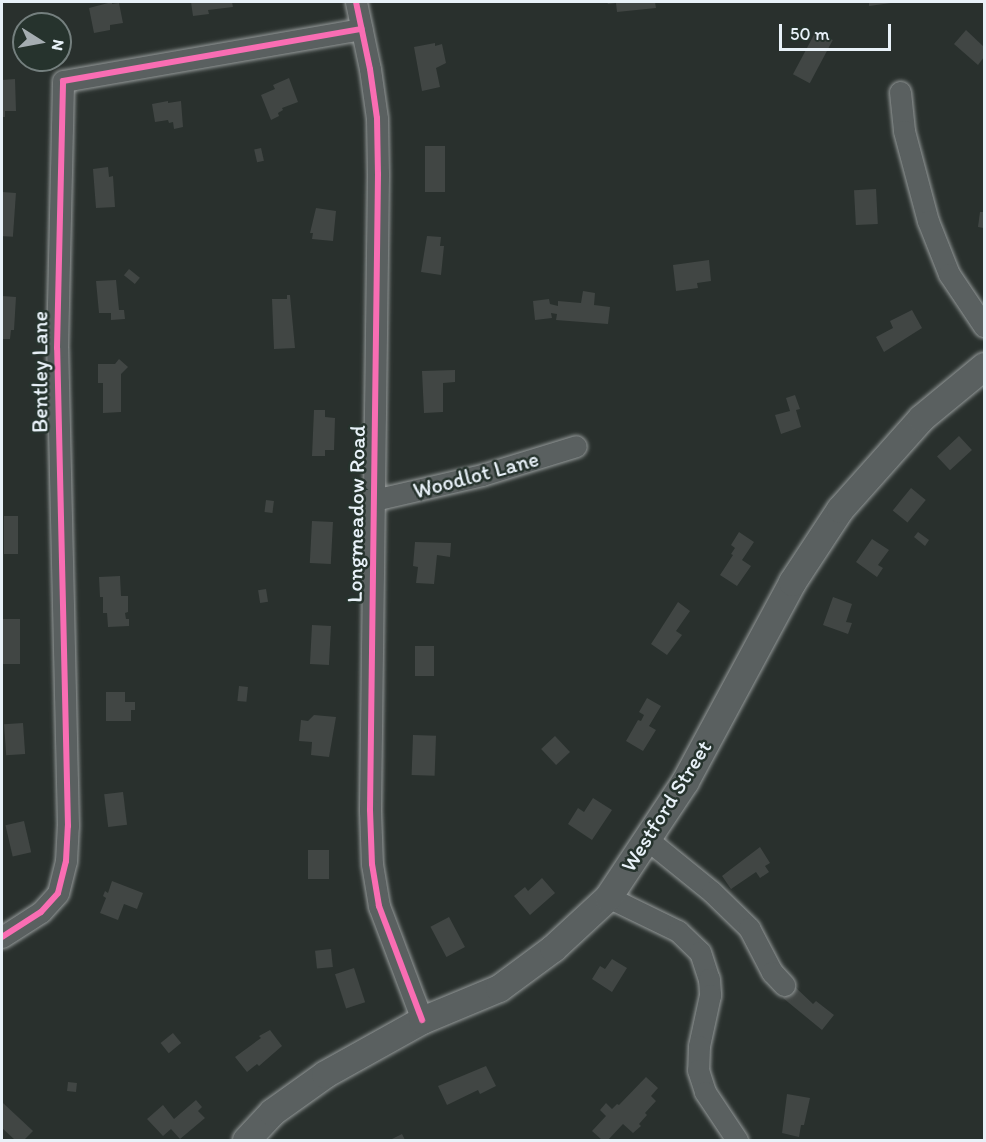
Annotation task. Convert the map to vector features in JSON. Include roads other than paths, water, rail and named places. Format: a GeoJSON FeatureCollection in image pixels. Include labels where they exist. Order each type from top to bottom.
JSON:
{"type":"FeatureCollection","features":[{"type":"Feature","properties":{"kind":"main road","name":"Westford Street"},"geometry":{"type":"LineString","coordinates":[[246,1140],[272,1112],[325,1074],[422,1020],[499,988],[553,948],[608,897],[648,840],[710,738],[792,582],[840,509],[921,418],[984,366]]}},
{"type":"Feature","properties":{"kind":"street","name":"Longmeadow Road"},"geometry":{"type":"LineString","coordinates":[[356,2],[376,118],[378,174],[370,810],[372,864],[379,906],[422,1020]]}},
{"type":"Feature","properties":{"kind":"street","name":"Bentley Lane"},"geometry":{"type":"LineString","coordinates":[[2,936],[41,912],[58,893],[66,861],[67,814],[57,348],[63,81],[362,29]]}},
{"type":"Feature","properties":{"kind":"street"},"geometry":{"type":"LineString","coordinates":[[900,92],[904,130],[928,221],[949,274],[984,326]]}},
{"type":"Feature","properties":{"kind":"street","name":"Woodlot Lane"},"geometry":{"type":"LineString","coordinates":[[374,500],[460,481],[576,446]]}},
{"type":"Feature","properties":{"kind":"street"},"geometry":{"type":"LineString","coordinates":[[648,840],[712,892],[750,928],[772,972],[784,985]]}},
{"type":"Feature","properties":{"kind":"street"},"geometry":{"type":"LineString","coordinates":[[608,897],[678,931],[700,952],[709,979],[710,995],[699,1046],[698,1070],[705,1092],[737,1140]]}}]}
